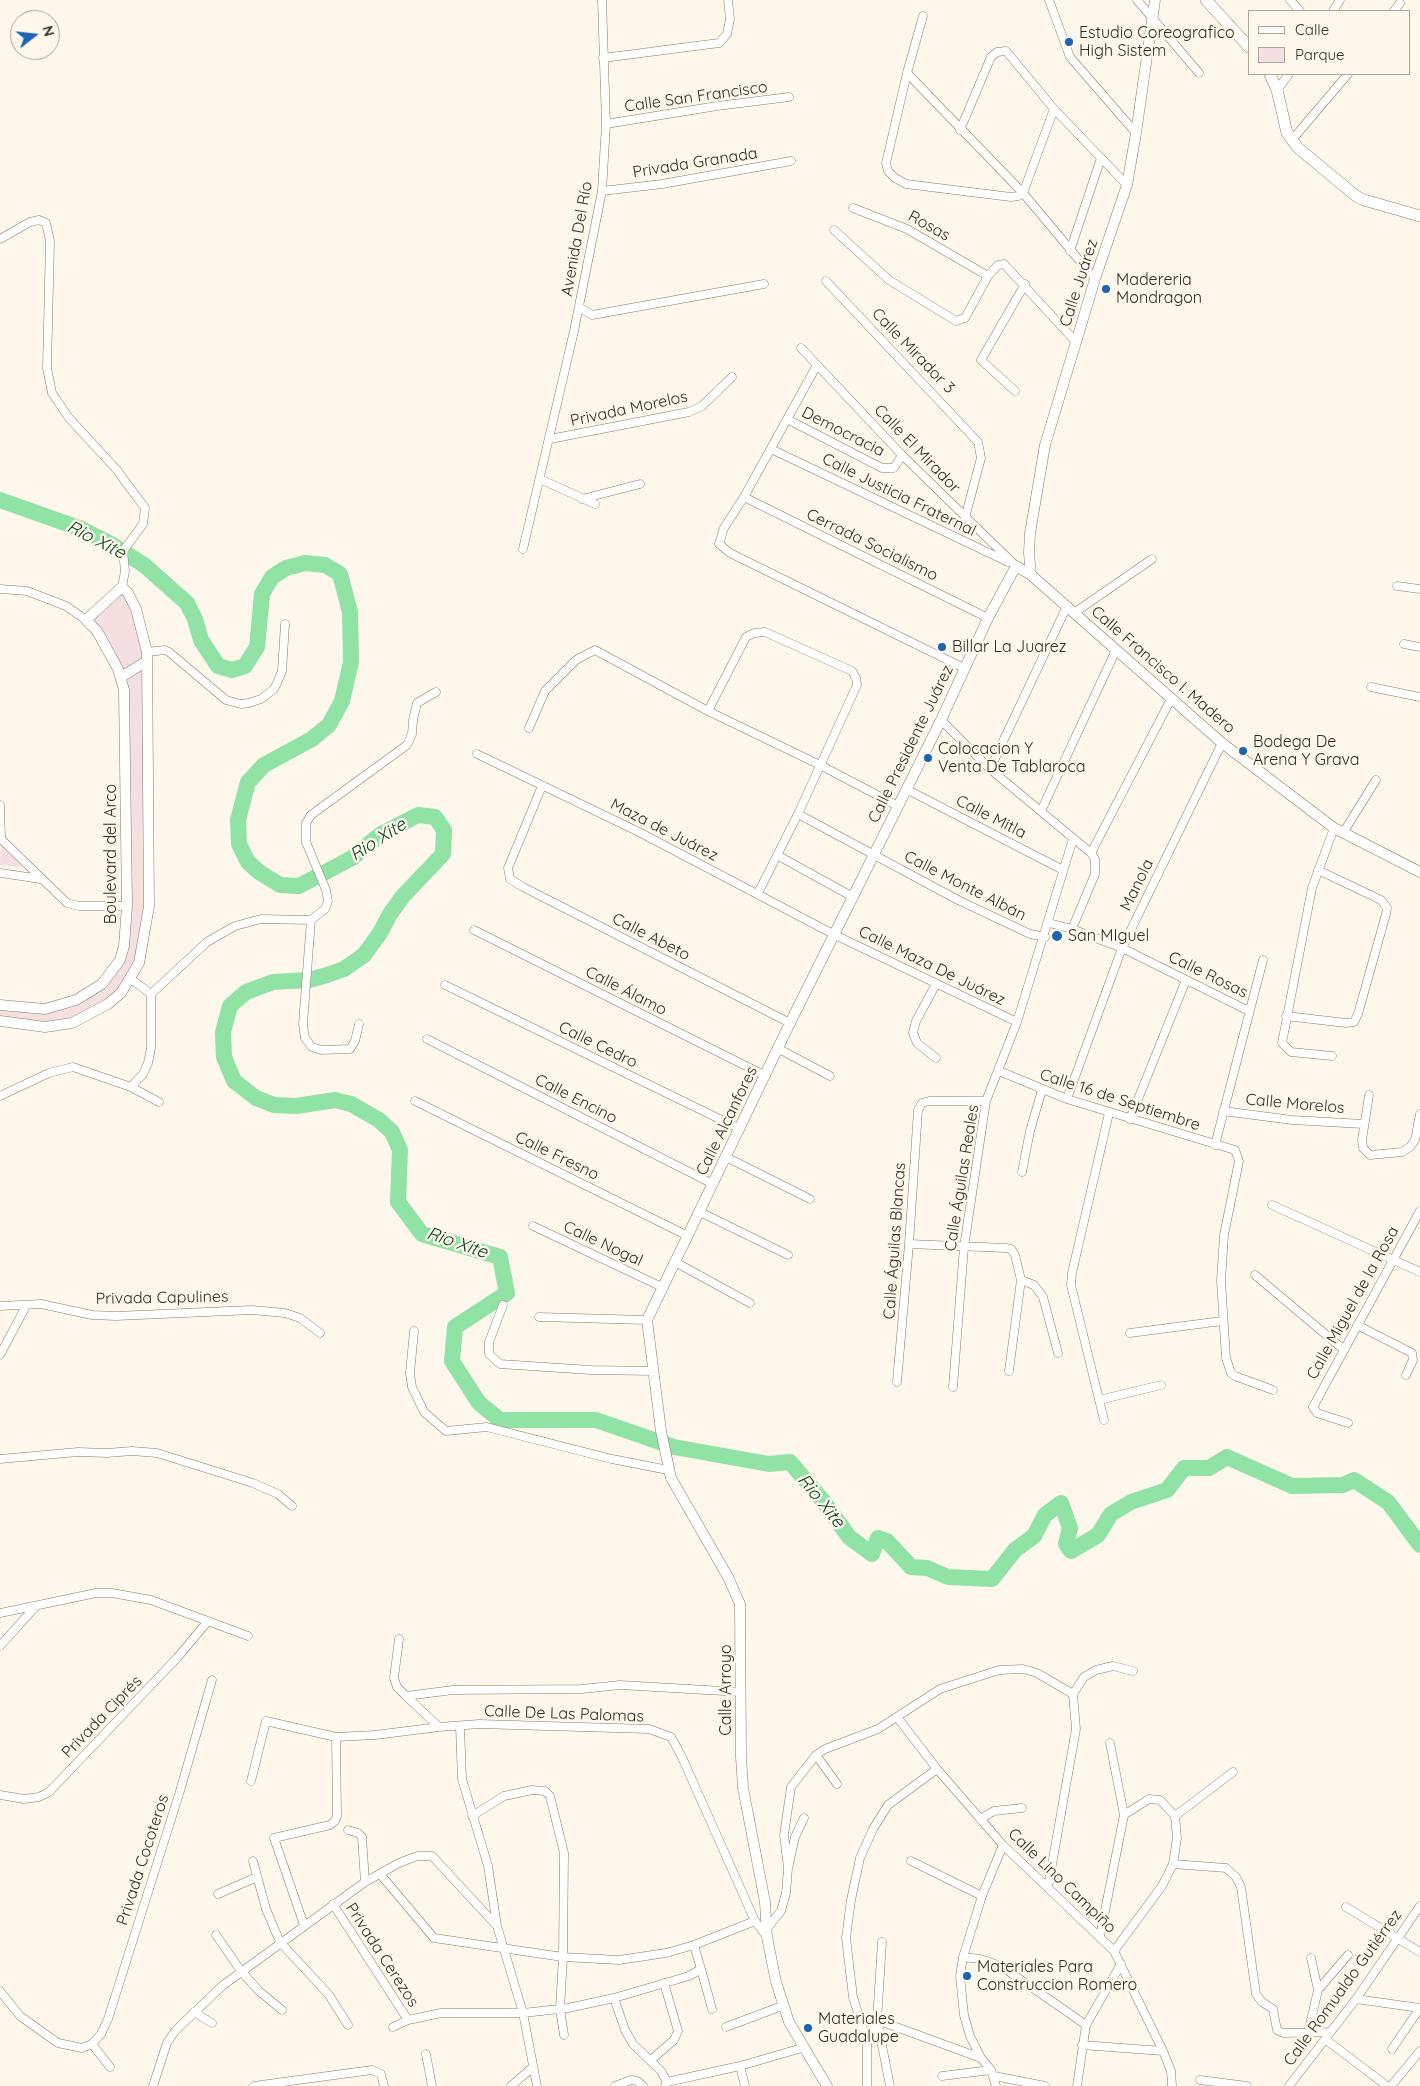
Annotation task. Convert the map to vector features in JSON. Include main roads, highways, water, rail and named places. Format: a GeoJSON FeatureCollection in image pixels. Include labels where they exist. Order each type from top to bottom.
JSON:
{"type":"FeatureCollection","features":[{"type":"Feature","properties":{"kind":"main road"},"geometry":{"type":"LineString","coordinates":[[1206,0],[1248,46]]}},
{"type":"Feature","properties":{"kind":"main road"},"geometry":{"type":"LineString","coordinates":[[1270,75],[1277,90],[1286,133],[1291,141],[1356,196],[1420,216]]}},
{"type":"Feature","properties":{"kind":"waterway","name":"Rio Xite"},"geometry":{"type":"LineString","coordinates":[[0,500],[79,528],[111,544],[144,565],[187,603],[195,619],[201,640],[218,666],[232,670],[245,666],[257,647],[262,594],[272,577],[286,568],[305,563],[325,565],[340,574],[350,612],[351,662],[342,701],[329,725],[312,739],[264,765],[248,782],[238,820],[239,844],[248,862],[259,872],[280,885],[299,886],[352,858],[381,834],[418,815],[435,817],[444,830],[443,854],[403,896],[364,955],[344,969],[327,975],[309,980],[273,982],[246,992],[230,1006],[223,1032],[224,1057],[234,1081],[256,1098],[274,1105],[296,1106],[335,1100],[351,1104],[379,1120],[392,1132],[400,1150],[398,1202],[422,1234],[500,1257],[507,1293],[455,1327],[452,1361],[479,1403],[500,1420],[596,1420],[674,1447],[769,1464],[790,1462],[824,1502],[849,1537],[872,1554],[878,1538],[887,1541],[911,1567],[927,1568],[948,1577],[992,1579],[1015,1550],[1034,1536],[1045,1515],[1061,1503],[1070,1528],[1066,1544],[1071,1551],[1098,1535],[1111,1514],[1131,1502],[1167,1490],[1184,1468],[1209,1468],[1227,1457],[1292,1486],[1343,1485],[1354,1480],[1388,1502],[1420,1545]]}},
{"type":"Feature","properties":{"kind":"place","name":"Estudio Coreografico High Sistem"},"geometry":{"type":"Point","coordinates":[1069,42]}},
{"type":"Feature","properties":{"kind":"place","name":"Madereria Mondragon"},"geometry":{"type":"Point","coordinates":[1106,289]}},
{"type":"Feature","properties":{"kind":"place","name":"Billar La Juarez"},"geometry":{"type":"Point","coordinates":[942,647]}},
{"type":"Feature","properties":{"kind":"place","name":"Bodega De Arena Y Grava"},"geometry":{"type":"Point","coordinates":[1243,751]}},
{"type":"Feature","properties":{"kind":"place","name":"Colocacion Y Venta De Tablaroca"},"geometry":{"type":"Point","coordinates":[928,758]}},
{"type":"Feature","properties":{"kind":"place","name":"San MIguel"},"geometry":{"type":"Point","coordinates":[1057,936]}},
{"type":"Feature","properties":{"kind":"place","name":"Materiales Para Construccion Romero"},"geometry":{"type":"Point","coordinates":[967,1976]}},
{"type":"Feature","properties":{"kind":"place","name":"Materiales Guadalupe"},"geometry":{"type":"Point","coordinates":[808,2028]}}]}
